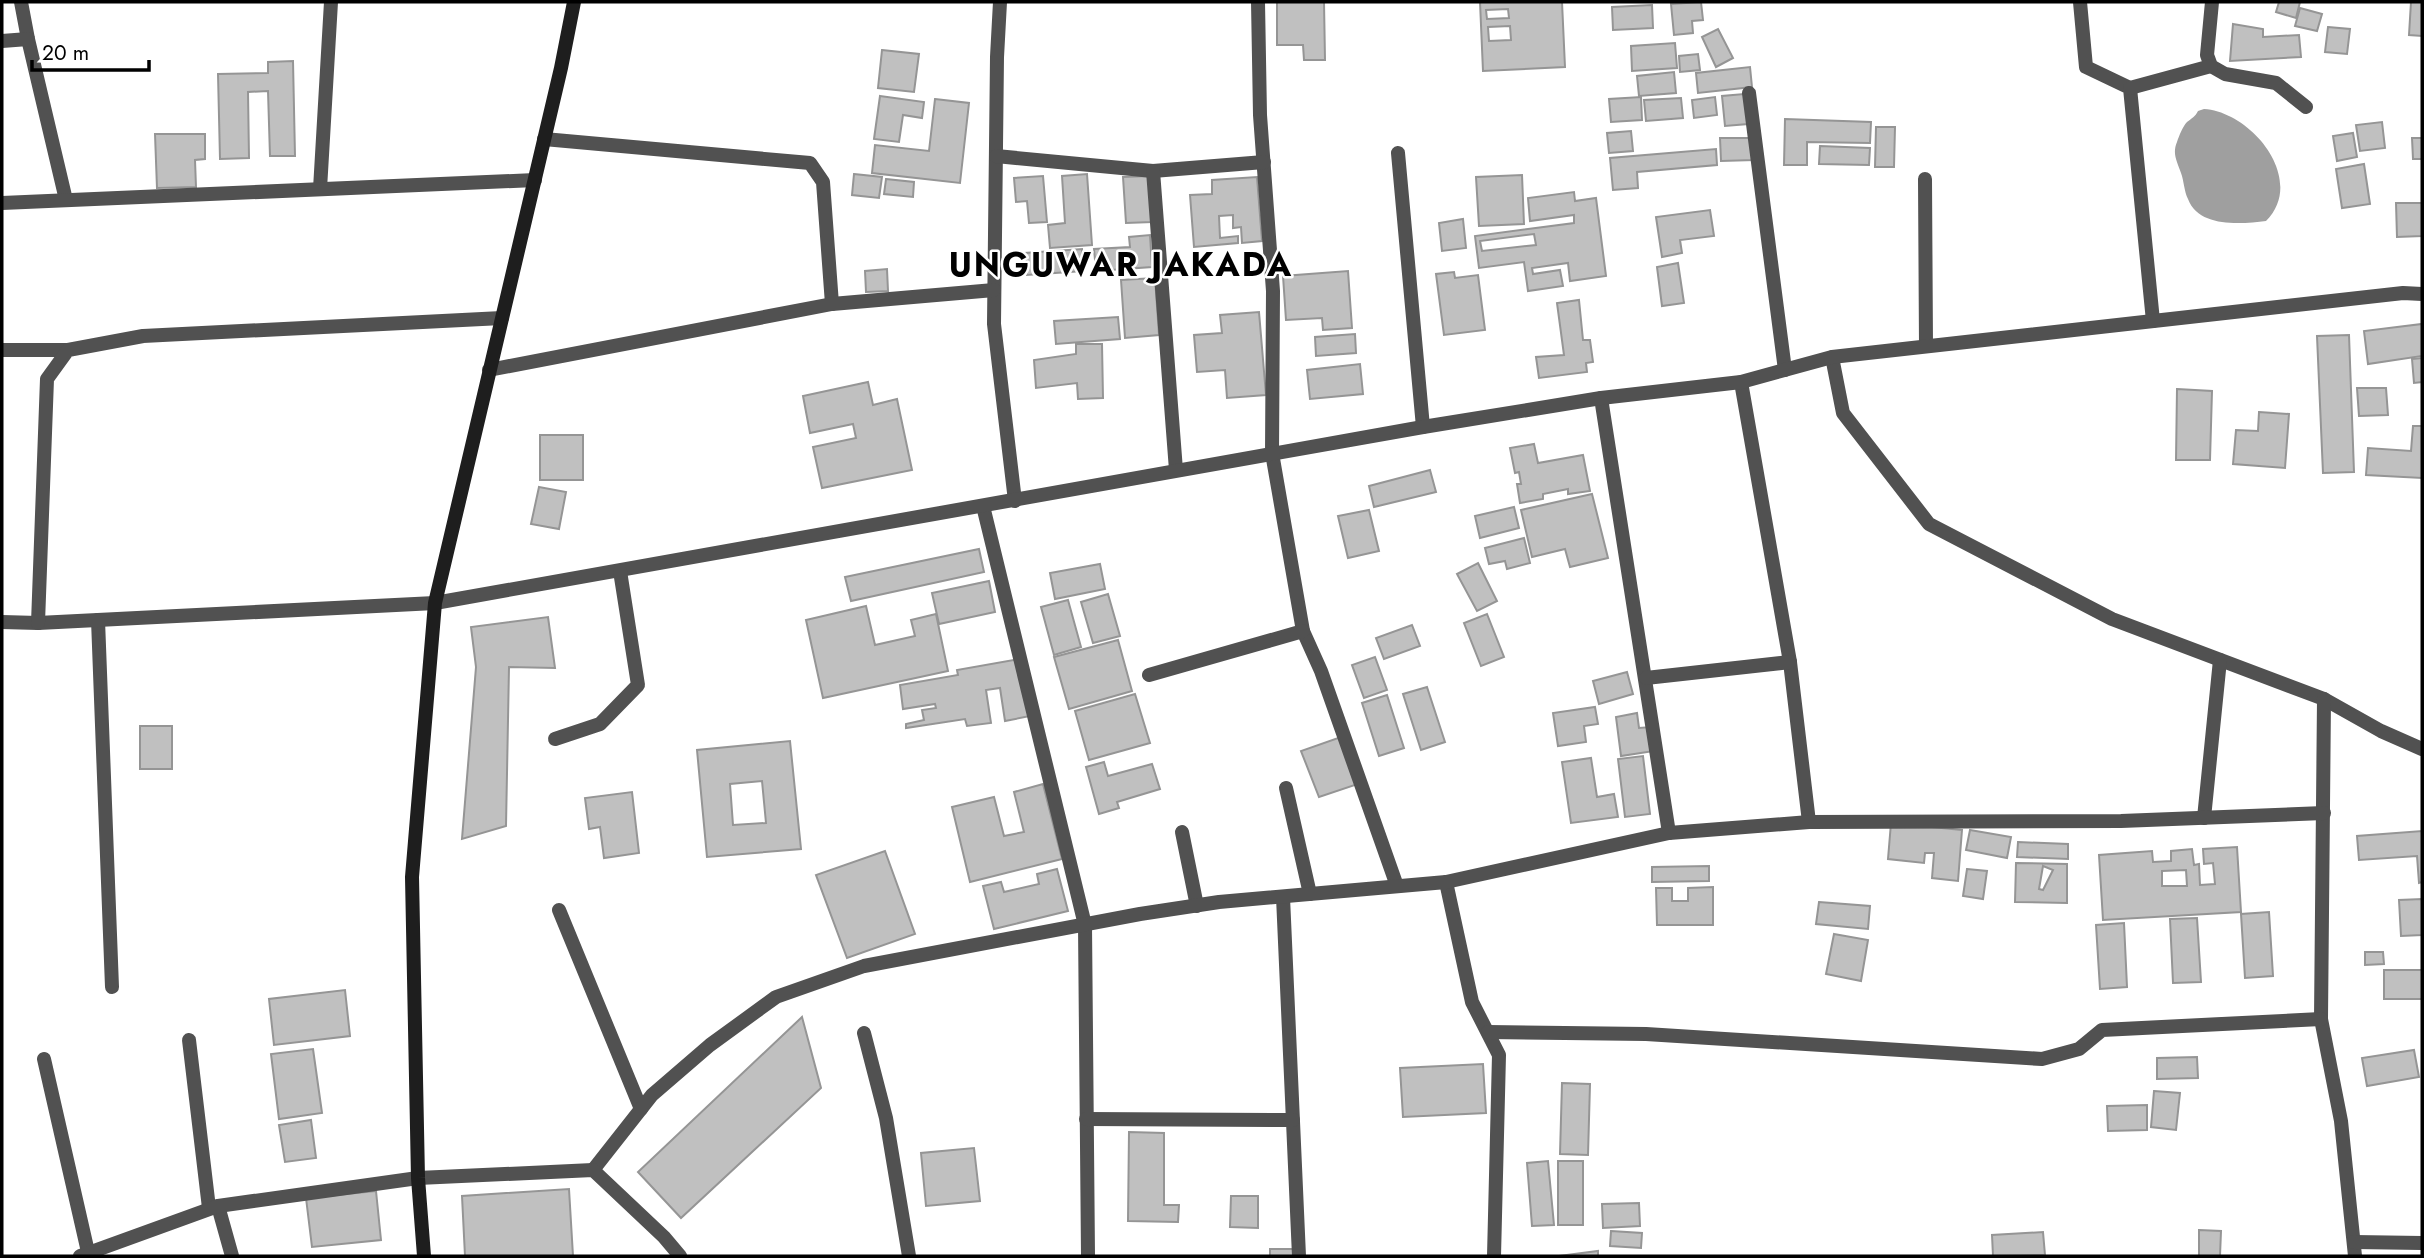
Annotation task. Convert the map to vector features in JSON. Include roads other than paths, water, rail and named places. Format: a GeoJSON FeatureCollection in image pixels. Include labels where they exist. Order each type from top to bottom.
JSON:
{"type":"FeatureCollection","features":[{"type":"Feature","properties":{"kind":"street"},"geometry":{"type":"LineString","coordinates":[[21,2],[66,200]]}},
{"type":"Feature","properties":{"kind":"street"},"geometry":{"type":"LineString","coordinates":[[320,190],[331,2]]}},
{"type":"Feature","properties":{"kind":"street"},"geometry":{"type":"LineString","coordinates":[[424,1256],[418,1178],[412,877],[435,603],[544,139],[573,2]]}},
{"type":"Feature","properties":{"kind":"street"},"geometry":{"type":"LineString","coordinates":[[1000,2],[994,324],[1014,501]]}},
{"type":"Feature","properties":{"kind":"street"},"geometry":{"type":"LineString","coordinates":[[1258,2],[1264,162],[1273,291],[1272,453],[1303,631],[1321,671],[1397,886]]}},
{"type":"Feature","properties":{"kind":"street"},"geometry":{"type":"LineString","coordinates":[[2080,2],[2086,67],[2130,88],[2211,66]]}},
{"type":"Feature","properties":{"kind":"street"},"geometry":{"type":"LineString","coordinates":[[2212,2],[2207,55],[2211,66],[2225,74],[2276,83],[2306,107]]}},
{"type":"Feature","properties":{"kind":"street"},"geometry":{"type":"LineString","coordinates":[[2,41],[28,39]]}},
{"type":"Feature","properties":{"kind":"street"},"geometry":{"type":"LineString","coordinates":[[2130,88],[2153,321]]}},
{"type":"Feature","properties":{"kind":"street"},"geometry":{"type":"LineString","coordinates":[[1749,93],[1785,370]]}},
{"type":"Feature","properties":{"kind":"street"},"geometry":{"type":"LineString","coordinates":[[544,139],[810,163],[823,182],[832,304]]}},
{"type":"Feature","properties":{"kind":"street"},"geometry":{"type":"LineString","coordinates":[[1398,153],[1423,427]]}},
{"type":"Feature","properties":{"kind":"street"},"geometry":{"type":"LineString","coordinates":[[996,156],[1153,172],[1264,162]]}},
{"type":"Feature","properties":{"kind":"street"},"geometry":{"type":"LineString","coordinates":[[1153,172],[1176,470]]}},
{"type":"Feature","properties":{"kind":"street"},"geometry":{"type":"LineString","coordinates":[[1924,179],[1926,346]]}},
{"type":"Feature","properties":{"kind":"street"},"geometry":{"type":"LineString","coordinates":[[2,203],[534,180]]}},
{"type":"Feature","properties":{"kind":"street"},"geometry":{"type":"LineString","coordinates":[[489,370],[832,304],[994,290]]}},
{"type":"Feature","properties":{"kind":"street"},"geometry":{"type":"LineString","coordinates":[[2,622],[38,623],[435,603],[1423,427],[1601,398],[1741,382],[1832,357],[2422,293]]}},
{"type":"Feature","properties":{"kind":"street"},"geometry":{"type":"LineString","coordinates":[[2,350],[68,350],[143,336],[502,318]]}},
{"type":"Feature","properties":{"kind":"street"},"geometry":{"type":"LineString","coordinates":[[38,623],[47,379],[68,350]]}},
{"type":"Feature","properties":{"kind":"street"},"geometry":{"type":"LineString","coordinates":[[1832,357],[1843,413],[1928,524],[2112,619],[2324,699],[2381,731],[2422,748]]}},
{"type":"Feature","properties":{"kind":"street"},"geometry":{"type":"LineString","coordinates":[[1741,382],[1790,662],[1809,822]]}},
{"type":"Feature","properties":{"kind":"street"},"geometry":{"type":"LineString","coordinates":[[1601,398],[1669,833]]}},
{"type":"Feature","properties":{"kind":"street"},"geometry":{"type":"LineString","coordinates":[[983,506],[1085,925],[1088,1256]]}},
{"type":"Feature","properties":{"kind":"street"},"geometry":{"type":"LineString","coordinates":[[555,739],[600,724],[638,685],[620,571]]}},
{"type":"Feature","properties":{"kind":"street"},"geometry":{"type":"LineString","coordinates":[[98,620],[112,987]]}},
{"type":"Feature","properties":{"kind":"street"},"geometry":{"type":"LineString","coordinates":[[1149,675],[1303,631]]}},
{"type":"Feature","properties":{"kind":"street"},"geometry":{"type":"LineString","coordinates":[[2204,818],[2220,660]]}},
{"type":"Feature","properties":{"kind":"street"},"geometry":{"type":"LineString","coordinates":[[1646,678],[1790,662]]}},
{"type":"Feature","properties":{"kind":"street"},"geometry":{"type":"LineString","coordinates":[[2324,699],[2320,1019],[2341,1121],[2354,1249],[2422,1243]]}},
{"type":"Feature","properties":{"kind":"street"},"geometry":{"type":"LineString","coordinates":[[1286,788],[1310,894]]}},
{"type":"Feature","properties":{"kind":"street"},"geometry":{"type":"LineString","coordinates":[[593,1170],[652,1095],[710,1045],[776,997],[864,966],[1196,906],[1446,882],[1669,833],[1809,822],[2121,821],[2324,813]]}},
{"type":"Feature","properties":{"kind":"street"},"geometry":{"type":"LineString","coordinates":[[1182,832],[1196,906]]}},
{"type":"Feature","properties":{"kind":"street"},"geometry":{"type":"LineString","coordinates":[[1446,882],[1472,1002],[1499,1055],[1494,1256]]}},
{"type":"Feature","properties":{"kind":"street"},"geometry":{"type":"LineString","coordinates":[[1283,897],[1299,1256]]}},
{"type":"Feature","properties":{"kind":"street"},"geometry":{"type":"LineString","coordinates":[[559,910],[640,1109]]}},
{"type":"Feature","properties":{"kind":"street"},"geometry":{"type":"LineString","coordinates":[[1488,1032],[1646,1034],[2042,1059],[2079,1049],[2102,1030],[2320,1019]]}},
{"type":"Feature","properties":{"kind":"street"},"geometry":{"type":"LineString","coordinates":[[864,1033],[886,1118],[909,1256]]}},
{"type":"Feature","properties":{"kind":"street"},"geometry":{"type":"LineString","coordinates":[[189,1040],[214,1207],[232,1256]]}},
{"type":"Feature","properties":{"kind":"street"},"geometry":{"type":"LineString","coordinates":[[44,1059],[84,1254],[214,1207],[418,1178],[593,1170],[664,1237],[680,1256]]}},
{"type":"Feature","properties":{"kind":"street"},"geometry":{"type":"LineString","coordinates":[[1086,1119],[1293,1120]]}},
{"type":"Feature","properties":{"kind":"district","name":"UNGUWAR JAKADA"},"geometry":{"type":"Point","coordinates":[1121,264]}}]}
